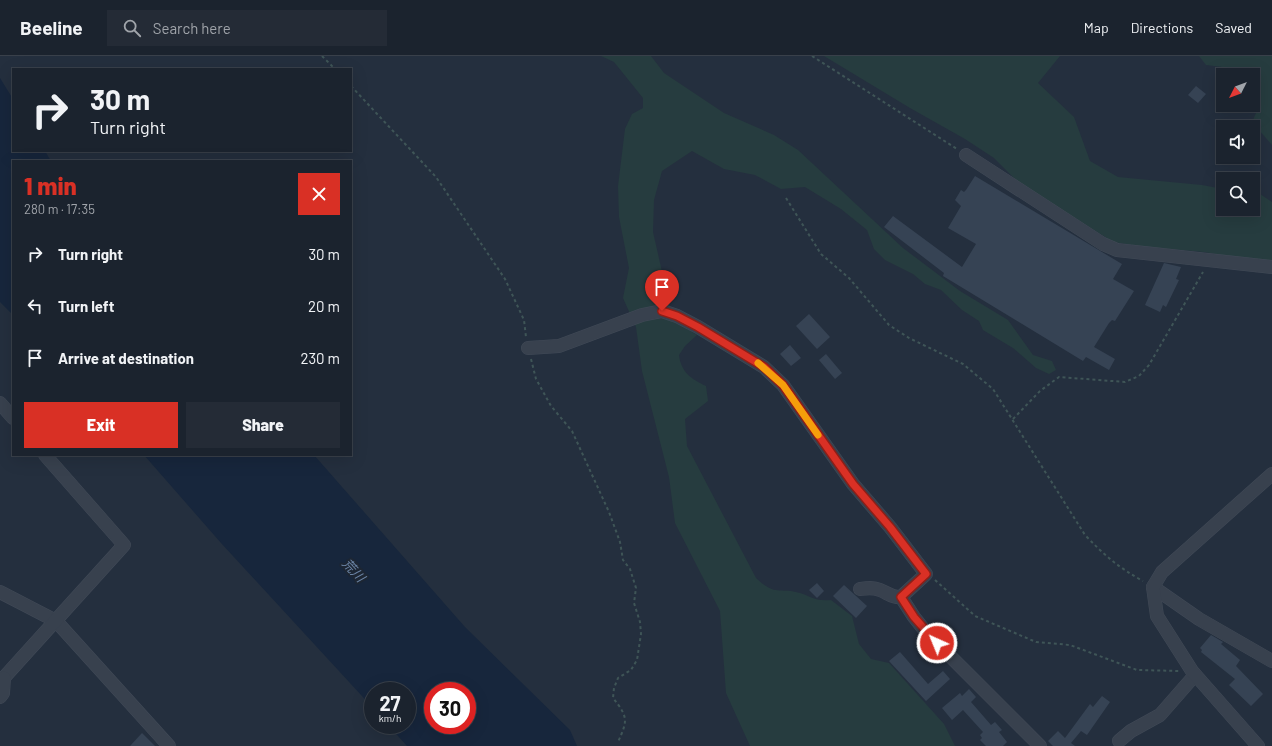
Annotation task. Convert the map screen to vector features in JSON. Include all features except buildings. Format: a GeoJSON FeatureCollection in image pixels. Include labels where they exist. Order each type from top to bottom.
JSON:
{"type":"FeatureCollection","features":[{"type":"Feature","properties":{"kind":"street"},"geometry":{"type":"LineString","coordinates":[[966,155],[1103,244],[1117,250],[1272,267]]}},
{"type":"Feature","properties":{"kind":"street"},"geometry":{"type":"LineString","coordinates":[[528,348],[559,346],[642,315],[662,311],[677,316],[698,327],[764,367],[783,385],[853,484],[890,527],[926,574],[901,597],[895,598],[881,590],[871,587],[860,588]]}},
{"type":"Feature","properties":{"kind":"street"},"geometry":{"type":"LineString","coordinates":[[0,404],[12,417]]}},
{"type":"Feature","properties":{"kind":"street"},"geometry":{"type":"LineString","coordinates":[[0,697],[3,693],[2,680],[124,545],[46,456]]}},
{"type":"Feature","properties":{"kind":"street"},"geometry":{"type":"LineString","coordinates":[[1251,744],[1193,673],[1157,616],[1153,587],[1162,572],[1272,474]]}},
{"type":"Feature","properties":{"kind":"street"},"geometry":{"type":"LineString","coordinates":[[1153,587],[1198,619],[1272,661]]}},
{"type":"Feature","properties":{"kind":"street"},"geometry":{"type":"LineString","coordinates":[[0,592],[56,621],[169,746]]}},
{"type":"Feature","properties":{"kind":"street"},"geometry":{"type":"LineString","coordinates":[[901,597],[926,632],[1040,746]]}},
{"type":"Feature","properties":{"kind":"street"},"geometry":{"type":"LineString","coordinates":[[1119,741],[1131,731],[1160,715],[1193,673]]}},
{"type":"Feature","properties":{"kind":"path"},"geometry":{"type":"LineString","coordinates":[[322,56],[334,68]]}},
{"type":"Feature","properties":{"kind":"path"},"geometry":{"type":"LineString","coordinates":[[812,56],[966,155]]}},
{"type":"Feature","properties":{"kind":"path"},"geometry":{"type":"LineString","coordinates":[[352,87],[441,184],[505,279],[524,320],[528,348],[536,379],[551,406],[572,431],[609,512],[620,542],[623,560],[630,569],[636,588],[634,603],[640,622],[641,634],[637,660],[631,670],[618,678],[614,688],[613,698],[623,712],[626,724],[618,742]]}},
{"type":"Feature","properties":{"kind":"path"},"geometry":{"type":"LineString","coordinates":[[786,198],[821,254],[849,278],[889,325],[909,338],[962,364],[993,389],[1085,535],[1102,554],[1121,570],[1153,587]]}},
{"type":"Feature","properties":{"kind":"path"},"geometry":{"type":"LineString","coordinates":[[1013,419],[1040,391],[1059,377],[1125,382],[1139,376],[1149,365],[1199,280],[1207,260]]}},
{"type":"Feature","properties":{"kind":"path"},"geometry":{"type":"LineString","coordinates":[[926,574],[975,616],[1036,642],[1070,644],[1137,670],[1193,673]]}},
{"type":"Feature","properties":{"kind":"green space"},"geometry":{"type":"Polygon","coordinates":[[[601,56],[651,56],[664,73],[724,113],[774,135],[798,150],[903,248],[960,291],[1008,320],[1033,355],[1052,361],[1056,370],[1049,374],[1036,368],[1013,348],[983,330],[979,321],[962,310],[941,290],[925,284],[913,274],[885,260],[874,249],[867,230],[841,209],[805,187],[781,189],[755,175],[724,169],[692,151],[662,171],[654,200],[653,232],[673,320],[697,335],[685,346],[679,355],[680,361],[684,370],[691,378],[706,386],[708,401],[685,419],[687,446],[756,578],[768,588],[773,590],[793,591],[818,600],[831,600],[852,616],[859,644],[871,659],[889,663],[944,724],[955,746],[750,746],[726,693],[720,611],[675,523],[669,477],[642,371],[636,327],[623,298],[629,268],[619,217],[618,186],[625,129],[632,114],[643,108],[643,98],[614,62],[601,56]]]}},
{"type":"Feature","properties":{"kind":"green space"},"geometry":{"type":"Polygon","coordinates":[[[824,56],[1060,56],[1038,83],[1074,117],[1090,161],[1118,177],[1216,188],[1216,216],[1260,216],[1260,194],[1272,202],[1272,264],[1204,252],[1145,247],[1113,242],[1019,183],[994,158],[965,139],[824,56]]]}},
{"type":"Feature","properties":{"kind":"green space"},"geometry":{"type":"Polygon","coordinates":[[[1199,56],[1272,56],[1272,145],[1260,131],[1260,120],[1253,120],[1256,112],[1260,112],[1260,68],[1224,68],[1206,65],[1199,56]]]}},
{"type":"Feature","properties":{"kind":"water"},"geometry":{"type":"Polygon","coordinates":[[[0,78],[12,97],[12,152],[46,152],[50,160],[12,160],[12,314],[0,302],[0,78]]]}},
{"type":"Feature","properties":{"kind":"water","name":"荒川"},"geometry":{"type":"Polygon","coordinates":[[[145,456],[315,456],[465,627],[570,730],[577,746],[407,746],[396,734],[416,734],[416,682],[364,682],[364,698],[221,543],[145,456]]]}},
{"type":"Feature","properties":{"kind":"slow traffic"},"geometry":{"type":"LineString","coordinates":[[758,363],[783,385],[818,435]]}},
{"type":"Feature","properties":{"kind":"route"},"geometry":{"type":"LineString","coordinates":[[662,311],[677,316],[698,327],[764,367],[783,385],[853,484],[890,527],[926,574],[901,597],[914,617],[937,643]]}}]}
